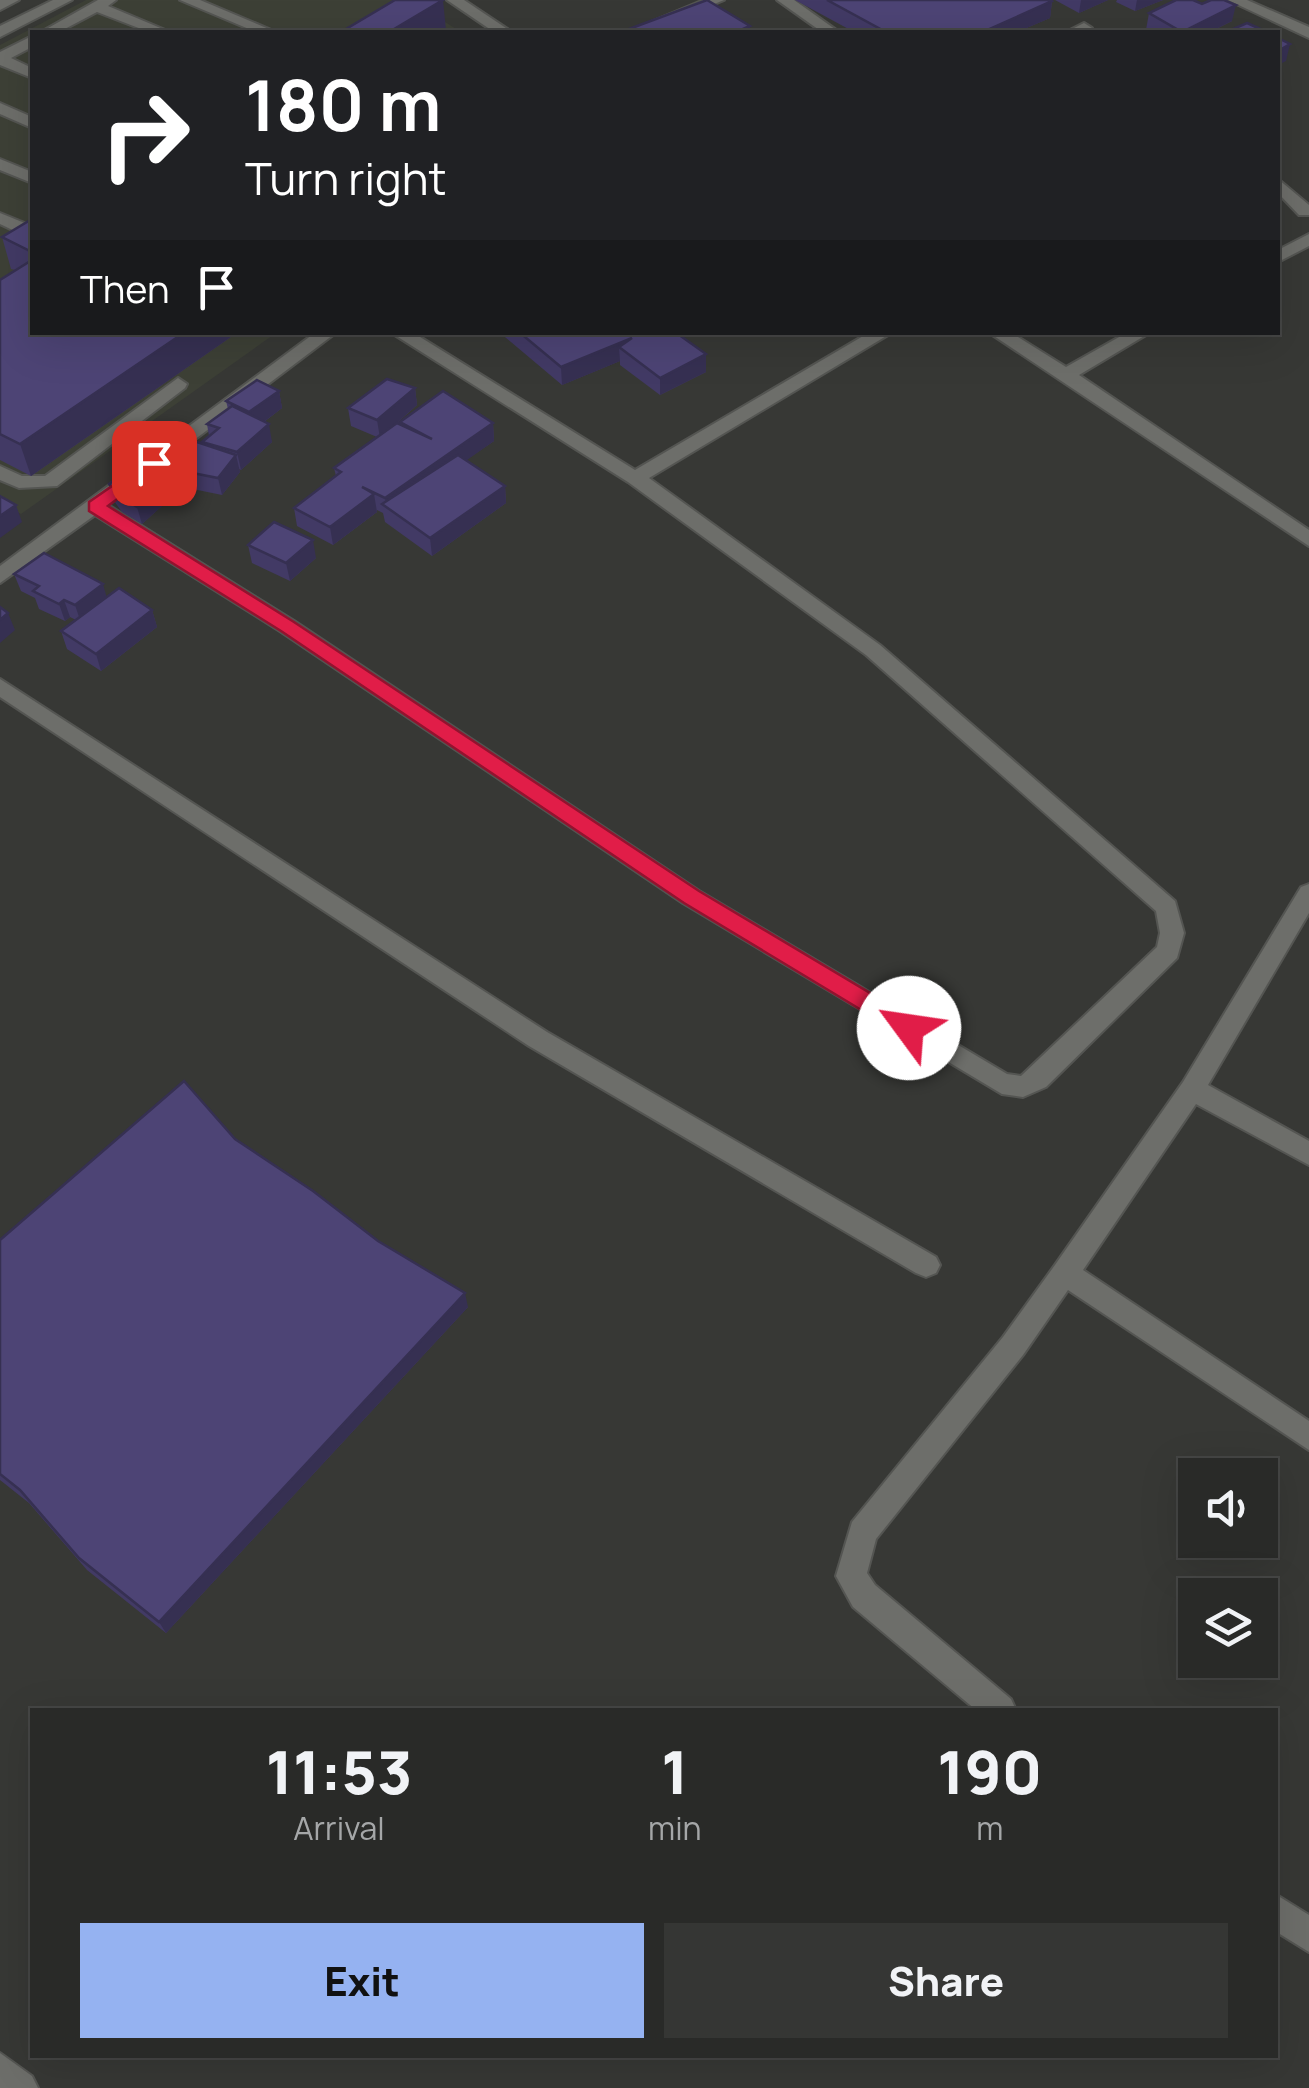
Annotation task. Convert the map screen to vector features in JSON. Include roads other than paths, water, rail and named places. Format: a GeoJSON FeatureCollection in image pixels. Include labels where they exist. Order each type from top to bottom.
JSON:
{"type":"FeatureCollection","features":[{"type":"Feature","properties":{"kind":"street"},"geometry":{"type":"LineString","coordinates":[[0,6],[12,0]]}},
{"type":"Feature","properties":{"kind":"street"},"geometry":{"type":"LineString","coordinates":[[0,32],[65,0]]}},
{"type":"Feature","properties":{"kind":"street"},"geometry":{"type":"LineString","coordinates":[[188,0],[263,30]]}},
{"type":"Feature","properties":{"kind":"street"},"geometry":{"type":"LineString","coordinates":[[208,9],[224,0]]}},
{"type":"Feature","properties":{"kind":"street"},"geometry":{"type":"LineString","coordinates":[[454,0],[501,30]]}},
{"type":"Feature","properties":{"kind":"street"},"geometry":{"type":"LineString","coordinates":[[640,30],[717,0]]}},
{"type":"Feature","properties":{"kind":"street"},"geometry":{"type":"LineString","coordinates":[[784,0],[822,30]]}},
{"type":"Feature","properties":{"kind":"street"},"geometry":{"type":"LineString","coordinates":[[1234,0],[1309,33]]}},
{"type":"Feature","properties":{"kind":"street"},"geometry":{"type":"LineString","coordinates":[[53,30],[102,4],[158,30]]}},
{"type":"Feature","properties":{"kind":"street"},"geometry":{"type":"LineString","coordinates":[[21,21],[44,30]]}},
{"type":"Feature","properties":{"kind":"street"},"geometry":{"type":"LineString","coordinates":[[0,59],[30,42]]}},
{"type":"Feature","properties":{"kind":"street"},"geometry":{"type":"LineString","coordinates":[[0,59],[30,72]]}},
{"type":"Feature","properties":{"kind":"street"},"geometry":{"type":"LineString","coordinates":[[0,108],[30,121]]}},
{"type":"Feature","properties":{"kind":"street"},"geometry":{"type":"LineString","coordinates":[[0,164],[30,177]]}},
{"type":"Feature","properties":{"kind":"street"},"geometry":{"type":"LineString","coordinates":[[1280,186],[1305,211]]}},
{"type":"Feature","properties":{"kind":"street"},"geometry":{"type":"LineString","coordinates":[[0,218],[24,231]]}},
{"type":"Feature","properties":{"kind":"street"},"geometry":{"type":"LineString","coordinates":[[1280,256],[1309,239]]}},
{"type":"Feature","properties":{"kind":"street"},"geometry":{"type":"LineString","coordinates":[[0,576],[324,335]]}},
{"type":"Feature","properties":{"kind":"street"},"geometry":{"type":"LineString","coordinates":[[96,506],[287,626],[708,907],[1002,1084],[1022,1087],[1037,1080],[1168,951],[1172,932],[1167,908],[873,650],[635,478],[403,335]]}},
{"type":"Feature","properties":{"kind":"street"},"geometry":{"type":"LineString","coordinates":[[635,478],[879,335]]}},
{"type":"Feature","properties":{"kind":"street"},"geometry":{"type":"LineString","coordinates":[[1002,335],[1305,532]]}},
{"type":"Feature","properties":{"kind":"street"},"geometry":{"type":"LineString","coordinates":[[1066,375],[1137,335]]}},
{"type":"Feature","properties":{"kind":"street"},"geometry":{"type":"LineString","coordinates":[[0,472],[19,482],[50,482],[178,384]]}},
{"type":"Feature","properties":{"kind":"street"},"geometry":{"type":"LineString","coordinates":[[0,687],[538,1038],[926,1265]]}},
{"type":"Feature","properties":{"kind":"street"},"geometry":{"type":"LineString","coordinates":[[998,1708],[864,1596],[851,1576],[863,1532],[1013,1346],[1065,1273],[1192,1088],[1309,892]]}},
{"type":"Feature","properties":{"kind":"street"},"geometry":{"type":"LineString","coordinates":[[1192,1088],[1309,1154]]}},
{"type":"Feature","properties":{"kind":"street"},"geometry":{"type":"LineString","coordinates":[[1065,1273],[1309,1437]]}},
{"type":"Feature","properties":{"kind":"street"},"geometry":{"type":"LineString","coordinates":[[1278,1913],[1309,1936]]}},
{"type":"Feature","properties":{"kind":"street"},"geometry":{"type":"LineString","coordinates":[[0,2070],[20,2088]]}}]}
